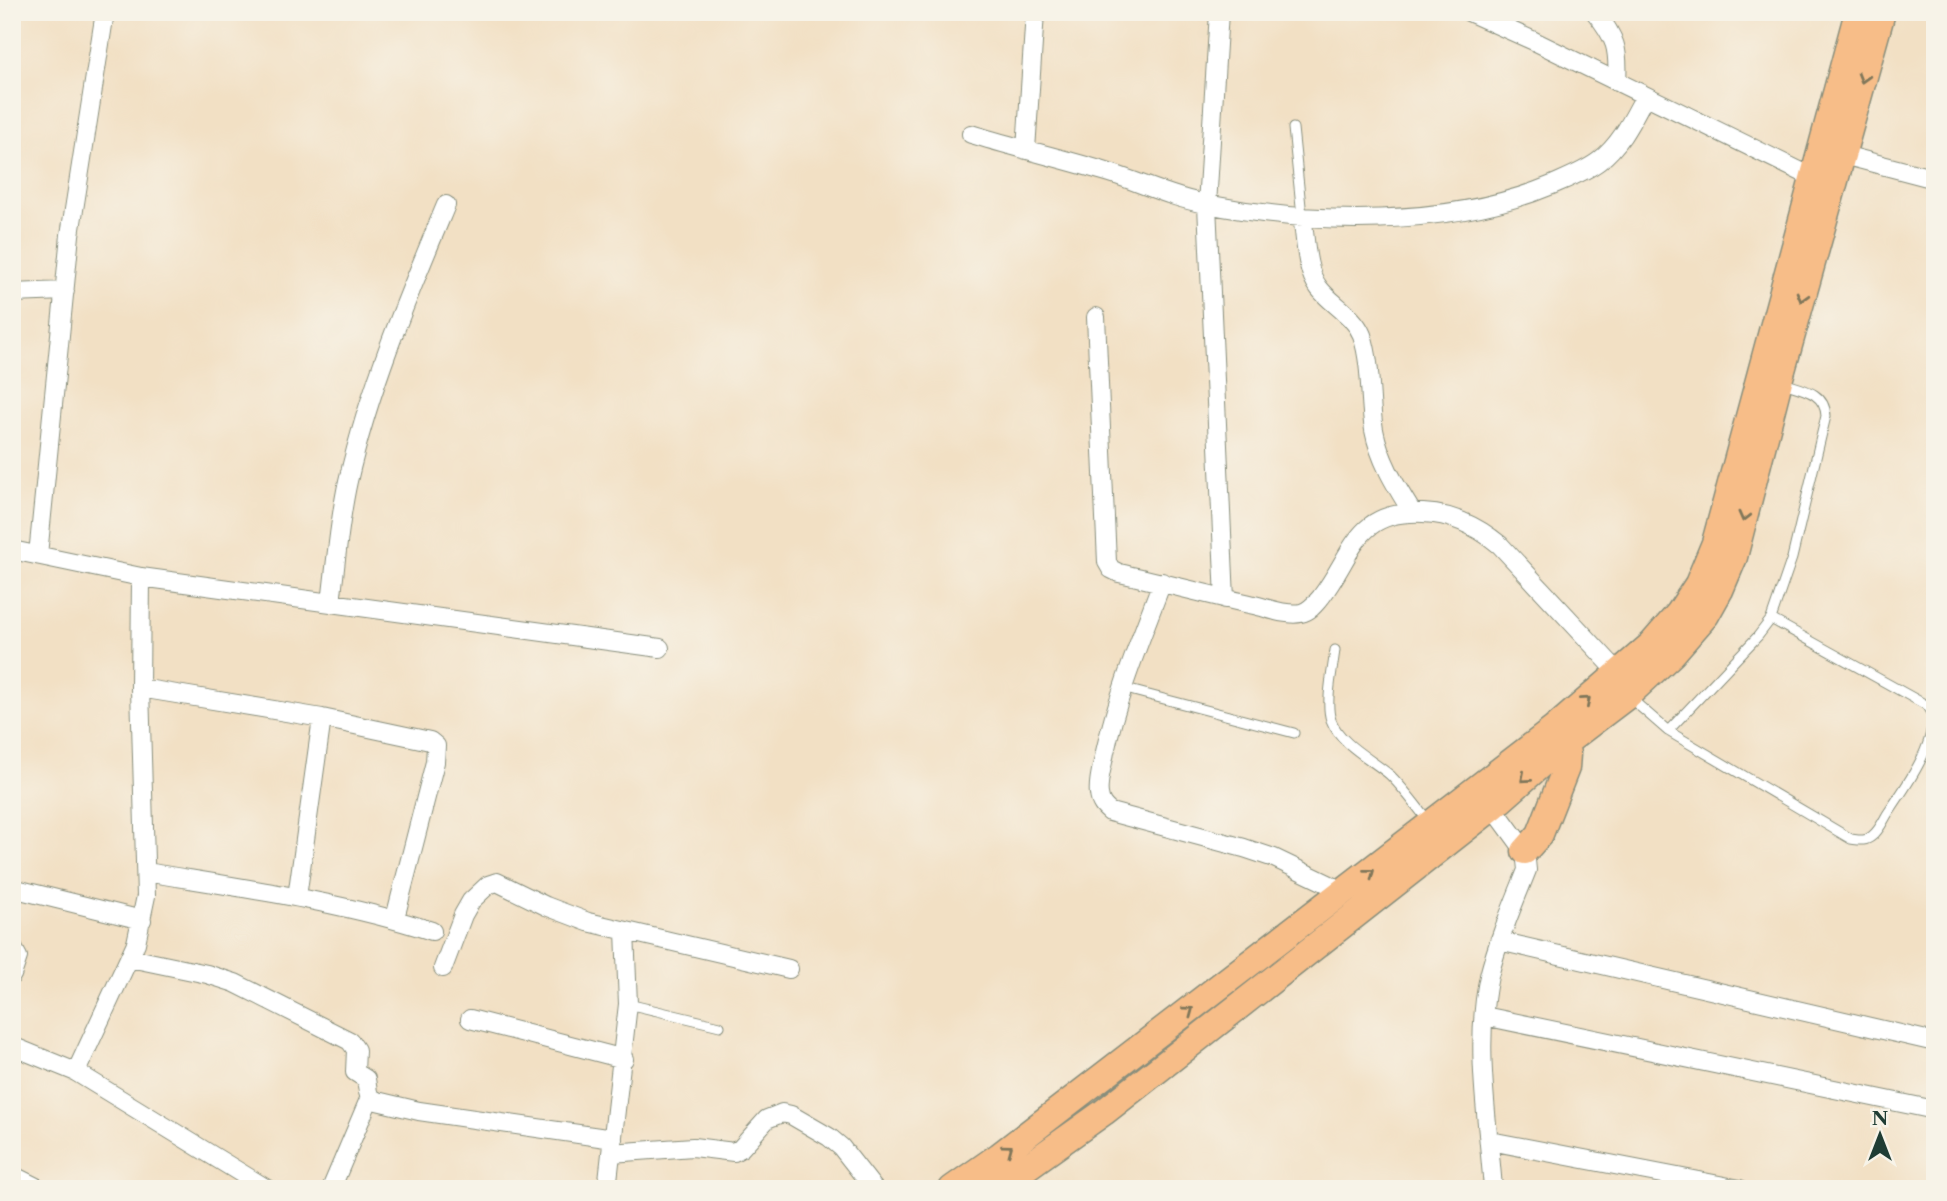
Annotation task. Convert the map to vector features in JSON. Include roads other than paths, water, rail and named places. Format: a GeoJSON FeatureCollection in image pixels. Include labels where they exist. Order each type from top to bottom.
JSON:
{"type":"FeatureCollection","features":[{"type":"Feature","properties":{"kind":"main road"},"geometry":{"type":"LineString","coordinates":[[1832,152],[1858,12]]}},
{"type":"Feature","properties":{"kind":"main road"},"geometry":{"type":"LineString","coordinates":[[1623,684],[1679,613],[1698,584],[1715,543],[1832,152],[1882,12]]}},
{"type":"Feature","properties":{"kind":"main road"},"geometry":{"type":"LineString","coordinates":[[996,1189],[1104,1112],[1623,684],[1672,654],[1706,615],[1734,557],[1779,382],[1823,183]]}},
{"type":"Feature","properties":{"kind":"main road"},"geometry":{"type":"LineString","coordinates":[[1525,851],[1540,834],[1562,783],[1567,754],[1559,736]]}},
{"type":"Feature","properties":{"kind":"main road"},"geometry":{"type":"LineString","coordinates":[[952,1189],[999,1156],[1431,824],[1486,797]]}},
{"type":"Feature","properties":{"kind":"street"},"geometry":{"type":"LineString","coordinates":[[38,555],[75,201],[105,12]]}},
{"type":"Feature","properties":{"kind":"street"},"geometry":{"type":"LineString","coordinates":[[1026,150],[1035,12]]}},
{"type":"Feature","properties":{"kind":"street"},"geometry":{"type":"LineString","coordinates":[[1219,12],[1207,205],[1225,598]]}},
{"type":"Feature","properties":{"kind":"street"},"geometry":{"type":"LineString","coordinates":[[1469,12],[1823,183]]}},
{"type":"Feature","properties":{"kind":"street"},"geometry":{"type":"LineString","coordinates":[[1595,12],[1616,42],[1619,57],[1617,82]]}},
{"type":"Feature","properties":{"kind":"street"},"geometry":{"type":"LineString","coordinates":[[971,134],[1111,173],[1165,194],[1207,205],[1302,216],[1395,217],[1468,209],[1528,195],[1568,178],[1598,162],[1619,143],[1645,96]]}},
{"type":"Feature","properties":{"kind":"street"},"geometry":{"type":"LineString","coordinates":[[1832,152],[1935,179]]}},
{"type":"Feature","properties":{"kind":"street"},"geometry":{"type":"LineString","coordinates":[[331,603],[348,484],[370,399],[394,330],[446,205]]}},
{"type":"Feature","properties":{"kind":"street"},"geometry":{"type":"LineString","coordinates":[[1302,216],[1313,278],[1319,288],[1349,316],[1360,331],[1367,352],[1374,429],[1379,449],[1386,468],[1412,512]]}},
{"type":"Feature","properties":{"kind":"street"},"geometry":{"type":"LineString","coordinates":[[12,293],[65,291]]}},
{"type":"Feature","properties":{"kind":"street"},"geometry":{"type":"LineString","coordinates":[[1096,317],[1107,562],[1111,569],[1290,613],[1310,610],[1360,534],[1372,522],[1412,512],[1437,513],[1463,520],[1500,545],[1623,684]]}},
{"type":"Feature","properties":{"kind":"street"},"geometry":{"type":"LineString","coordinates":[[12,550],[141,577],[660,648]]}},
{"type":"Feature","properties":{"kind":"street"},"geometry":{"type":"LineString","coordinates":[[76,1072],[130,958],[142,920],[146,896],[140,688],[141,577]]}},
{"type":"Feature","properties":{"kind":"street"},"geometry":{"type":"LineString","coordinates":[[1162,582],[1122,688],[1099,780],[1102,806],[1110,812],[1244,848],[1345,892]]}},
{"type":"Feature","properties":{"kind":"street"},"geometry":{"type":"LineString","coordinates":[[140,688],[406,734],[430,741],[436,746],[435,762],[395,918]]}},
{"type":"Feature","properties":{"kind":"street"},"geometry":{"type":"LineString","coordinates":[[297,897],[322,718]]}},
{"type":"Feature","properties":{"kind":"street"},"geometry":{"type":"LineString","coordinates":[[1486,797],[1525,851],[1527,870],[1499,942],[1489,977],[1484,1016],[1483,1067],[1493,1189]]}},
{"type":"Feature","properties":{"kind":"street"},"geometry":{"type":"LineString","coordinates":[[146,872],[297,897],[395,918],[432,930]]}},
{"type":"Feature","properties":{"kind":"street"},"geometry":{"type":"LineString","coordinates":[[443,968],[467,908],[479,892],[497,882],[568,915],[789,969]]}},
{"type":"Feature","properties":{"kind":"street"},"geometry":{"type":"LineString","coordinates":[[12,888],[142,920]]}},
{"type":"Feature","properties":{"kind":"street"},"geometry":{"type":"LineString","coordinates":[[607,1189],[624,1059],[628,1004],[625,931]]}},
{"type":"Feature","properties":{"kind":"street"},"geometry":{"type":"LineString","coordinates":[[1499,942],[1935,1042]]}},
{"type":"Feature","properties":{"kind":"street"},"geometry":{"type":"LineString","coordinates":[[12,946],[18,957],[12,975]]}},
{"type":"Feature","properties":{"kind":"street"},"geometry":{"type":"LineString","coordinates":[[130,958],[207,974],[235,983],[350,1041],[356,1050],[355,1072],[366,1079],[370,1097],[331,1189]]}},
{"type":"Feature","properties":{"kind":"street"},"geometry":{"type":"LineString","coordinates":[[1484,1016],[1935,1110]]}},
{"type":"Feature","properties":{"kind":"street"},"geometry":{"type":"LineString","coordinates":[[471,1019],[624,1059]]}},
{"type":"Feature","properties":{"kind":"street"},"geometry":{"type":"LineString","coordinates":[[13,1049],[76,1072],[240,1182],[267,1189]]}},
{"type":"Feature","properties":{"kind":"street"},"geometry":{"type":"LineString","coordinates":[[370,1097],[419,1111],[612,1146],[693,1147],[734,1152],[741,1148],[767,1119],[782,1113],[791,1115],[829,1137],[841,1147],[874,1189]]}},
{"type":"Feature","properties":{"kind":"street"},"geometry":{"type":"LineString","coordinates":[[1490,1141],[1740,1189]]}},
{"type":"Feature","properties":{"kind":"street"},"geometry":{"type":"LineString","coordinates":[[12,1175],[40,1189]]}},
{"type":"Feature","properties":{"kind":"lane"},"geometry":{"type":"LineString","coordinates":[[1293,128],[1302,216]]}},
{"type":"Feature","properties":{"kind":"lane"},"geometry":{"type":"LineString","coordinates":[[1668,730],[1771,619],[1792,558],[1826,416],[1823,401],[1817,394],[1779,382]]}},
{"type":"Feature","properties":{"kind":"lane"},"geometry":{"type":"LineString","coordinates":[[1623,684],[1668,730],[1851,839],[1864,841],[1874,835],[1922,757],[1932,730],[1932,713],[1926,705],[1771,619]]}},
{"type":"Feature","properties":{"kind":"lane"},"geometry":{"type":"LineString","coordinates":[[1335,650],[1329,707],[1337,730],[1403,789],[1431,824]]}},
{"type":"Feature","properties":{"kind":"lane"},"geometry":{"type":"LineString","coordinates":[[1122,688],[1294,733]]}},
{"type":"Feature","properties":{"kind":"lane"},"geometry":{"type":"LineString","coordinates":[[628,1004],[720,1026]]}}]}
